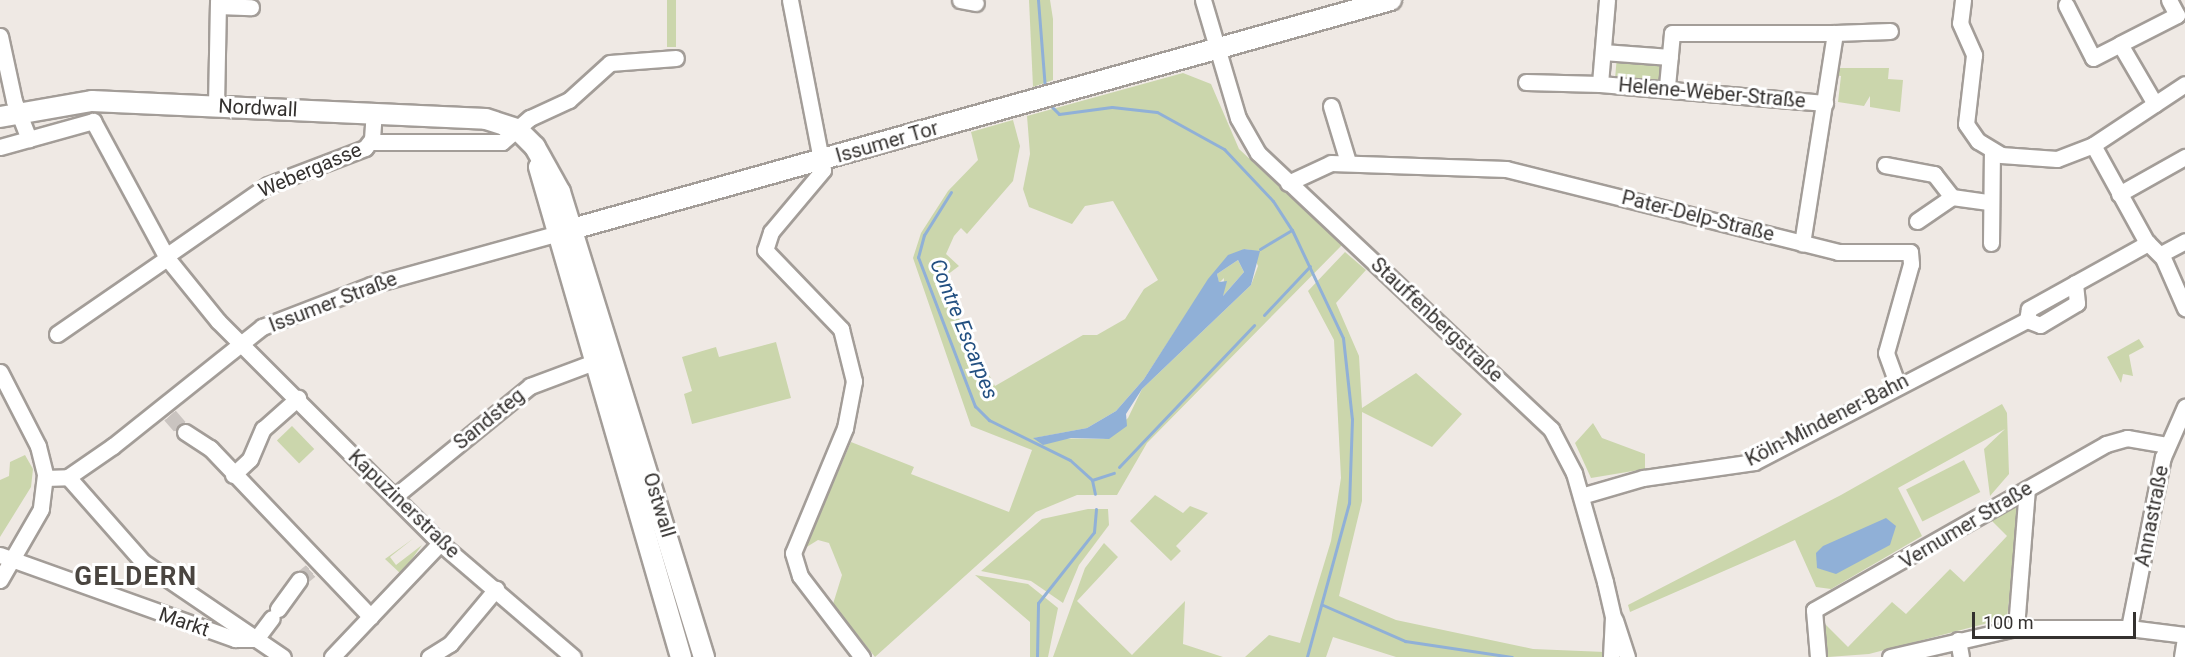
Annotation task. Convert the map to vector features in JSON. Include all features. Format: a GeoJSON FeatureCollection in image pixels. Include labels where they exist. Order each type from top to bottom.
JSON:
{"type":"FeatureCollection","features":[{"type":"Feature","properties":{"kind":"main road","name":"Issumer Tor"},"geometry":{"type":"LineString","coordinates":[[565,231],[1391,0]]}},
{"type":"Feature","properties":{"kind":"main road","name":"Nordwall"},"geometry":{"type":"LineString","coordinates":[[0,117],[92,100],[486,119],[516,129],[535,147],[560,192],[565,231]]}},
{"type":"Feature","properties":{"kind":"main road","name":"Ostwall"},"geometry":{"type":"LineString","coordinates":[[565,231],[602,358],[681,657]]}},
{"type":"Feature","properties":{"kind":"main road","name":"Ostwall"},"geometry":{"type":"LineString","coordinates":[[602,358],[704,657]]}},
{"type":"Feature","properties":{"kind":"street"},"geometry":{"type":"LineString","coordinates":[[790,0],[824,160],[815,183],[771,232],[765,250],[834,319],[852,354],[851,410],[793,553],[800,576],[862,657]]}},
{"type":"Feature","properties":{"kind":"street"},"geometry":{"type":"LineString","coordinates":[[960,0],[976,3]]}},
{"type":"Feature","properties":{"kind":"street","name":"Stauffenbergstraße"},"geometry":{"type":"LineString","coordinates":[[1203,0],[1243,132],[1288,183],[1535,411],[1565,453],[1581,496],[1613,617],[1627,657]]}},
{"type":"Feature","properties":{"kind":"street","name":"Helene-Weber-Straße"},"geometry":{"type":"LineString","coordinates":[[1600,84],[1607,0]]}},
{"type":"Feature","properties":{"kind":"street"},"geometry":{"type":"LineString","coordinates":[[1964,0],[1960,22],[1974,55],[1966,124],[1992,152],[2057,159],[2093,145],[2185,84]]}},
{"type":"Feature","properties":{"kind":"street"},"geometry":{"type":"LineString","coordinates":[[2066,4],[2093,58],[2177,15],[2169,0]]}},
{"type":"Feature","properties":{"kind":"street"},"geometry":{"type":"LineString","coordinates":[[216,106],[218,3],[250,7]]}},
{"type":"Feature","properties":{"kind":"street"},"geometry":{"type":"LineString","coordinates":[[1667,87],[1672,33],[1890,32]]}},
{"type":"Feature","properties":{"kind":"street"},"geometry":{"type":"LineString","coordinates":[[1802,243],[1835,33]]}},
{"type":"Feature","properties":{"kind":"street"},"geometry":{"type":"LineString","coordinates":[[0,36],[20,113],[33,137]]}},
{"type":"Feature","properties":{"kind":"street"},"geometry":{"type":"LineString","coordinates":[[2121,44],[2155,104]]}},
{"type":"Feature","properties":{"kind":"street"},"geometry":{"type":"LineString","coordinates":[[1603,52],[1670,57]]}},
{"type":"Feature","properties":{"kind":"street"},"geometry":{"type":"LineString","coordinates":[[371,142],[498,142],[516,129],[564,104],[610,63],[676,58]]}},
{"type":"Feature","properties":{"kind":"street","name":"Helene-Weber-Straße"},"geometry":{"type":"LineString","coordinates":[[1526,82],[1667,87],[1825,103]]}},
{"type":"Feature","properties":{"kind":"street"},"geometry":{"type":"LineString","coordinates":[[1331,106],[1348,162]]}},
{"type":"Feature","properties":{"kind":"street","name":"Webergasse"},"geometry":{"type":"LineString","coordinates":[[57,334],[257,191],[371,142],[374,113]]}},
{"type":"Feature","properties":{"kind":"street","name":"Kapuzinerstraße"},"geometry":{"type":"LineString","coordinates":[[0,147],[84,120],[96,124],[130,199],[167,257],[242,343],[435,538],[573,657]]}},
{"type":"Feature","properties":{"kind":"street"},"geometry":{"type":"LineString","coordinates":[[2093,145],[2148,243],[2162,256],[2184,305]]}},
{"type":"Feature","properties":{"kind":"street"},"geometry":{"type":"LineString","coordinates":[[1991,243],[1994,210],[1989,202],[1992,152]]}},
{"type":"Feature","properties":{"kind":"street"},"geometry":{"type":"LineString","coordinates":[[2119,194],[2185,157]]}},
{"type":"Feature","properties":{"kind":"street","name":"Pater-Delp-Straße"},"geometry":{"type":"LineString","coordinates":[[1288,183],[1321,166],[1348,162],[1515,170],[1857,255],[1911,254],[1886,353],[1897,384]]}},
{"type":"Feature","properties":{"kind":"street"},"geometry":{"type":"LineString","coordinates":[[1885,165],[1934,174],[1952,197]]}},
{"type":"Feature","properties":{"kind":"street"},"geometry":{"type":"LineString","coordinates":[[1917,221],[1952,197],[1989,202]]}},
{"type":"Feature","properties":{"kind":"street","name":"Issumer Straße"},"geometry":{"type":"LineString","coordinates":[[68,477],[166,411],[262,327],[371,285],[565,231]]}},
{"type":"Feature","properties":{"kind":"street"},"geometry":{"type":"LineString","coordinates":[[2162,256],[2185,241]]}},
{"type":"Feature","properties":{"kind":"street","name":"Köln-Mindener-Bahn"},"geometry":{"type":"LineString","coordinates":[[1581,496],[1643,478],[1754,462],[1897,384],[2027,320],[2040,325],[2077,303],[2075,284],[2148,243]]}},
{"type":"Feature","properties":{"kind":"street","name":"Sandsteg"},"geometry":{"type":"LineString","coordinates":[[394,497],[530,386],[602,358]]}},
{"type":"Feature","properties":{"kind":"street"},"geometry":{"type":"LineString","coordinates":[[0,372],[35,440],[45,478],[41,509],[6,557],[0,580]]}},
{"type":"Feature","properties":{"kind":"street"},"geometry":{"type":"LineString","coordinates":[[233,475],[250,459],[263,429],[298,398]]}},
{"type":"Feature","properties":{"kind":"street","name":"Annastraße"},"geometry":{"type":"LineString","coordinates":[[2129,628],[2166,445],[2185,407]]}},
{"type":"Feature","properties":{"kind":"street"},"geometry":{"type":"LineString","coordinates":[[185,432],[210,448],[316,565],[372,617]]}},
{"type":"Feature","properties":{"kind":"street","name":"Vernumer Straße"},"geometry":{"type":"LineString","coordinates":[[1818,657],[1814,610],[2115,440],[2166,445]]}},
{"type":"Feature","properties":{"kind":"street"},"geometry":{"type":"LineString","coordinates":[[45,478],[68,477]]}},
{"type":"Feature","properties":{"kind":"street","name":"Markt"},"geometry":{"type":"LineString","coordinates":[[68,477],[143,562],[283,657]]}},
{"type":"Feature","properties":{"kind":"street"},"geometry":{"type":"LineString","coordinates":[[2016,628],[2027,489]]}},
{"type":"Feature","properties":{"kind":"street"},"geometry":{"type":"LineString","coordinates":[[332,657],[372,617],[435,538]]}},
{"type":"Feature","properties":{"kind":"street","name":"Markt"},"geometry":{"type":"LineString","coordinates":[[6,557],[217,633],[256,639]]}},
{"type":"Feature","properties":{"kind":"street"},"geometry":{"type":"LineString","coordinates":[[256,639],[299,580]]}},
{"type":"Feature","properties":{"kind":"street"},"geometry":{"type":"LineString","coordinates":[[429,657],[450,644],[496,589]]}},
{"type":"Feature","properties":{"kind":"street","name":"Stauffenbergstraße"},"geometry":{"type":"LineString","coordinates":[[1611,657],[1613,617]]}},
{"type":"Feature","properties":{"kind":"street"},"geometry":{"type":"LineString","coordinates":[[1890,657],[2016,628],[2129,628],[2185,637],[2182,657]]}},
{"type":"Feature","properties":{"kind":"street"},"geometry":{"type":"LineString","coordinates":[[1958,640],[1961,657]]}},
{"type":"Feature","properties":{"kind":"green space"},"geometry":{"type":"Polygon","coordinates":[[[667,0],[676,0],[676,47],[667,47],[667,0]]]}},
{"type":"Feature","properties":{"kind":"green space"},"geometry":{"type":"Polygon","coordinates":[[[1029,0],[1050,0],[1053,19],[1053,80],[1033,87],[1029,0]]]}},
{"type":"Feature","properties":{"kind":"green space"},"geometry":{"type":"Polygon","coordinates":[[[1617,56],[1664,60],[1662,82],[1615,78],[1617,56]]]}},
{"type":"Feature","properties":{"kind":"green space"},"geometry":{"type":"Polygon","coordinates":[[[1834,68],[1889,68],[1888,79],[1903,80],[1900,112],[1870,107],[1870,96],[1864,106],[1838,102],[1841,76],[1833,75],[1834,68]]]}},
{"type":"Feature","properties":{"kind":"green space"},"geometry":{"type":"Polygon","coordinates":[[[1183,73],[1211,84],[1239,149],[1342,245],[1147,443],[1117,495],[1077,495],[1036,512],[875,657],[833,604],[842,575],[829,543],[818,540],[805,548],[851,442],[914,467],[911,474],[1009,512],[1032,450],[971,426],[913,258],[921,233],[948,191],[978,160],[971,132],[1013,120],[1020,146],[1013,181],[967,234],[961,228],[954,236],[946,254],[959,266],[939,281],[995,386],[1083,335],[1097,335],[1125,319],[1144,289],[1158,280],[1113,201],[1085,206],[1072,224],[1029,207],[1023,189],[1030,154],[1027,116],[1183,73]],[[1244,249],[1209,279],[1144,379],[1116,411],[1087,428],[1034,438],[1104,439],[1128,418],[1142,389],[1251,285],[1258,266],[1251,250],[1244,249]]]}},
{"type":"Feature","properties":{"kind":"green space"},"geometry":{"type":"Polygon","coordinates":[[[1345,252],[1366,270],[1336,303],[1359,356],[1362,408],[1416,373],[1462,414],[1432,447],[1362,412],[1362,501],[1339,596],[1396,620],[1533,649],[1605,652],[1603,657],[1396,657],[1333,637],[1326,657],[1245,657],[1269,635],[1300,643],[1331,541],[1341,478],[1334,340],[1308,291],[1345,252]]]}},
{"type":"Feature","properties":{"kind":"green space"},"geometry":{"type":"Polygon","coordinates":[[[1238,260],[1244,272],[1223,296],[1224,278],[1219,283],[1217,274],[1238,260]]]}},
{"type":"Feature","properties":{"kind":"green space"},"geometry":{"type":"Polygon","coordinates":[[[2139,339],[2144,347],[2129,355],[2133,376],[2123,374],[2121,383],[2107,357],[2139,339]]]}},
{"type":"Feature","properties":{"kind":"green space"},"geometry":{"type":"Polygon","coordinates":[[[776,342],[791,398],[692,424],[684,394],[692,391],[682,357],[716,347],[719,357],[776,342]]]}},
{"type":"Feature","properties":{"kind":"green space"},"geometry":{"type":"Polygon","coordinates":[[[2002,404],[2007,413],[2009,474],[1990,496],[1984,449],[2005,429],[1898,488],[1922,536],[1831,589],[1816,587],[1795,540],[1630,612],[1628,605],[1841,495],[2002,404]]]}},
{"type":"Feature","properties":{"kind":"green space"},"geometry":{"type":"Polygon","coordinates":[[[1593,423],[1602,438],[1645,454],[1645,469],[1591,478],[1575,443],[1593,423]]]}},
{"type":"Feature","properties":{"kind":"green space"},"geometry":{"type":"Polygon","coordinates":[[[292,426],[314,449],[299,464],[277,441],[292,426]]]}},
{"type":"Feature","properties":{"kind":"green space"},"geometry":{"type":"Polygon","coordinates":[[[25,455],[33,469],[31,487],[0,537],[0,480],[9,476],[10,462],[25,455]]]}},
{"type":"Feature","properties":{"kind":"green space"},"geometry":{"type":"Polygon","coordinates":[[[1964,460],[1980,492],[1922,522],[1906,490],[1964,460]]]}},
{"type":"Feature","properties":{"kind":"green space"},"geometry":{"type":"Polygon","coordinates":[[[1155,495],[1183,513],[1190,506],[1208,513],[1176,546],[1181,551],[1171,561],[1130,521],[1155,495]]]}},
{"type":"Feature","properties":{"kind":"green space"},"geometry":{"type":"Polygon","coordinates":[[[2014,504],[2020,505],[2007,618],[1869,654],[1828,657],[1817,616],[1848,647],[1892,602],[1906,614],[1950,569],[1964,582],[2007,536],[1991,520],[2014,504]]]}},
{"type":"Feature","properties":{"kind":"green space"},"geometry":{"type":"Polygon","coordinates":[[[1088,509],[1108,509],[1109,525],[1079,565],[1063,603],[1031,581],[981,571],[1042,519],[1088,509]]]}},
{"type":"Feature","properties":{"kind":"green space"},"geometry":{"type":"Polygon","coordinates":[[[414,538],[390,557],[396,565],[422,545],[401,574],[385,559],[414,538]]]}},
{"type":"Feature","properties":{"kind":"green space"},"geometry":{"type":"Polygon","coordinates":[[[1104,543],[1118,557],[1077,601],[1132,655],[1185,601],[1183,644],[1223,657],[1053,657],[1085,568],[1104,543]]]}},
{"type":"Feature","properties":{"kind":"green space"},"geometry":{"type":"Polygon","coordinates":[[[975,575],[1028,584],[1058,608],[1048,657],[1030,657],[1030,622],[975,575]]]}},
{"type":"Feature","properties":{"kind":"water"},"geometry":{"type":"Polygon","coordinates":[[[1244,249],[1260,251],[1251,285],[1142,389],[1126,414],[1127,426],[1109,439],[1071,438],[1043,445],[1033,438],[1087,428],[1116,411],[1144,379],[1208,279],[1228,255],[1244,249]],[[1238,260],[1217,274],[1219,282],[1227,281],[1223,296],[1244,272],[1238,260]]]}},
{"type":"Feature","properties":{"kind":"water"},"geometry":{"type":"Polygon","coordinates":[[[1886,518],[1896,526],[1890,545],[1836,574],[1817,568],[1816,553],[1823,546],[1886,518]]]}},
{"type":"Feature","properties":{"kind":"waterway"},"geometry":{"type":"LineString","coordinates":[[1038,0],[1045,89]]}},
{"type":"Feature","properties":{"kind":"waterway"},"geometry":{"type":"LineString","coordinates":[[1049,104],[1059,114],[1112,107],[1157,112],[1224,149],[1273,201],[1292,230],[1343,338],[1352,419],[1349,503],[1307,657]]}},
{"type":"Feature","properties":{"kind":"waterway","name":"Contre Escarpes"},"geometry":{"type":"LineString","coordinates":[[951,192],[924,235],[918,257],[975,406],[989,420],[1070,460],[1092,480],[1095,494]]}},
{"type":"Feature","properties":{"kind":"waterway"},"geometry":{"type":"LineString","coordinates":[[1260,249],[1292,230]]}},
{"type":"Feature","properties":{"kind":"waterway"},"geometry":{"type":"LineString","coordinates":[[1264,315],[1310,266]]}},
{"type":"Feature","properties":{"kind":"waterway"},"geometry":{"type":"LineString","coordinates":[[1119,467],[1254,325]]}},
{"type":"Feature","properties":{"kind":"waterway"},"geometry":{"type":"LineString","coordinates":[[1092,480],[1114,473]]}},
{"type":"Feature","properties":{"kind":"waterway","name":"Contre Escarpes"},"geometry":{"type":"LineString","coordinates":[[1037,657],[1038,603],[1094,532],[1096,509]]}},
{"type":"Feature","properties":{"kind":"waterway"},"geometry":{"type":"LineString","coordinates":[[1323,605],[1405,641],[1512,657]]}},
{"type":"Feature","properties":{"kind":"tunnel"},"geometry":{"type":"LineString","coordinates":[[170,415],[185,432]]}},
{"type":"Feature","properties":{"kind":"tunnel"},"geometry":{"type":"LineString","coordinates":[[299,580],[314,568]]}},
{"type":"Feature","properties":{"kind":"district","name":"GELDERN"},"geometry":{"type":"Point","coordinates":[136,577]}}]}
